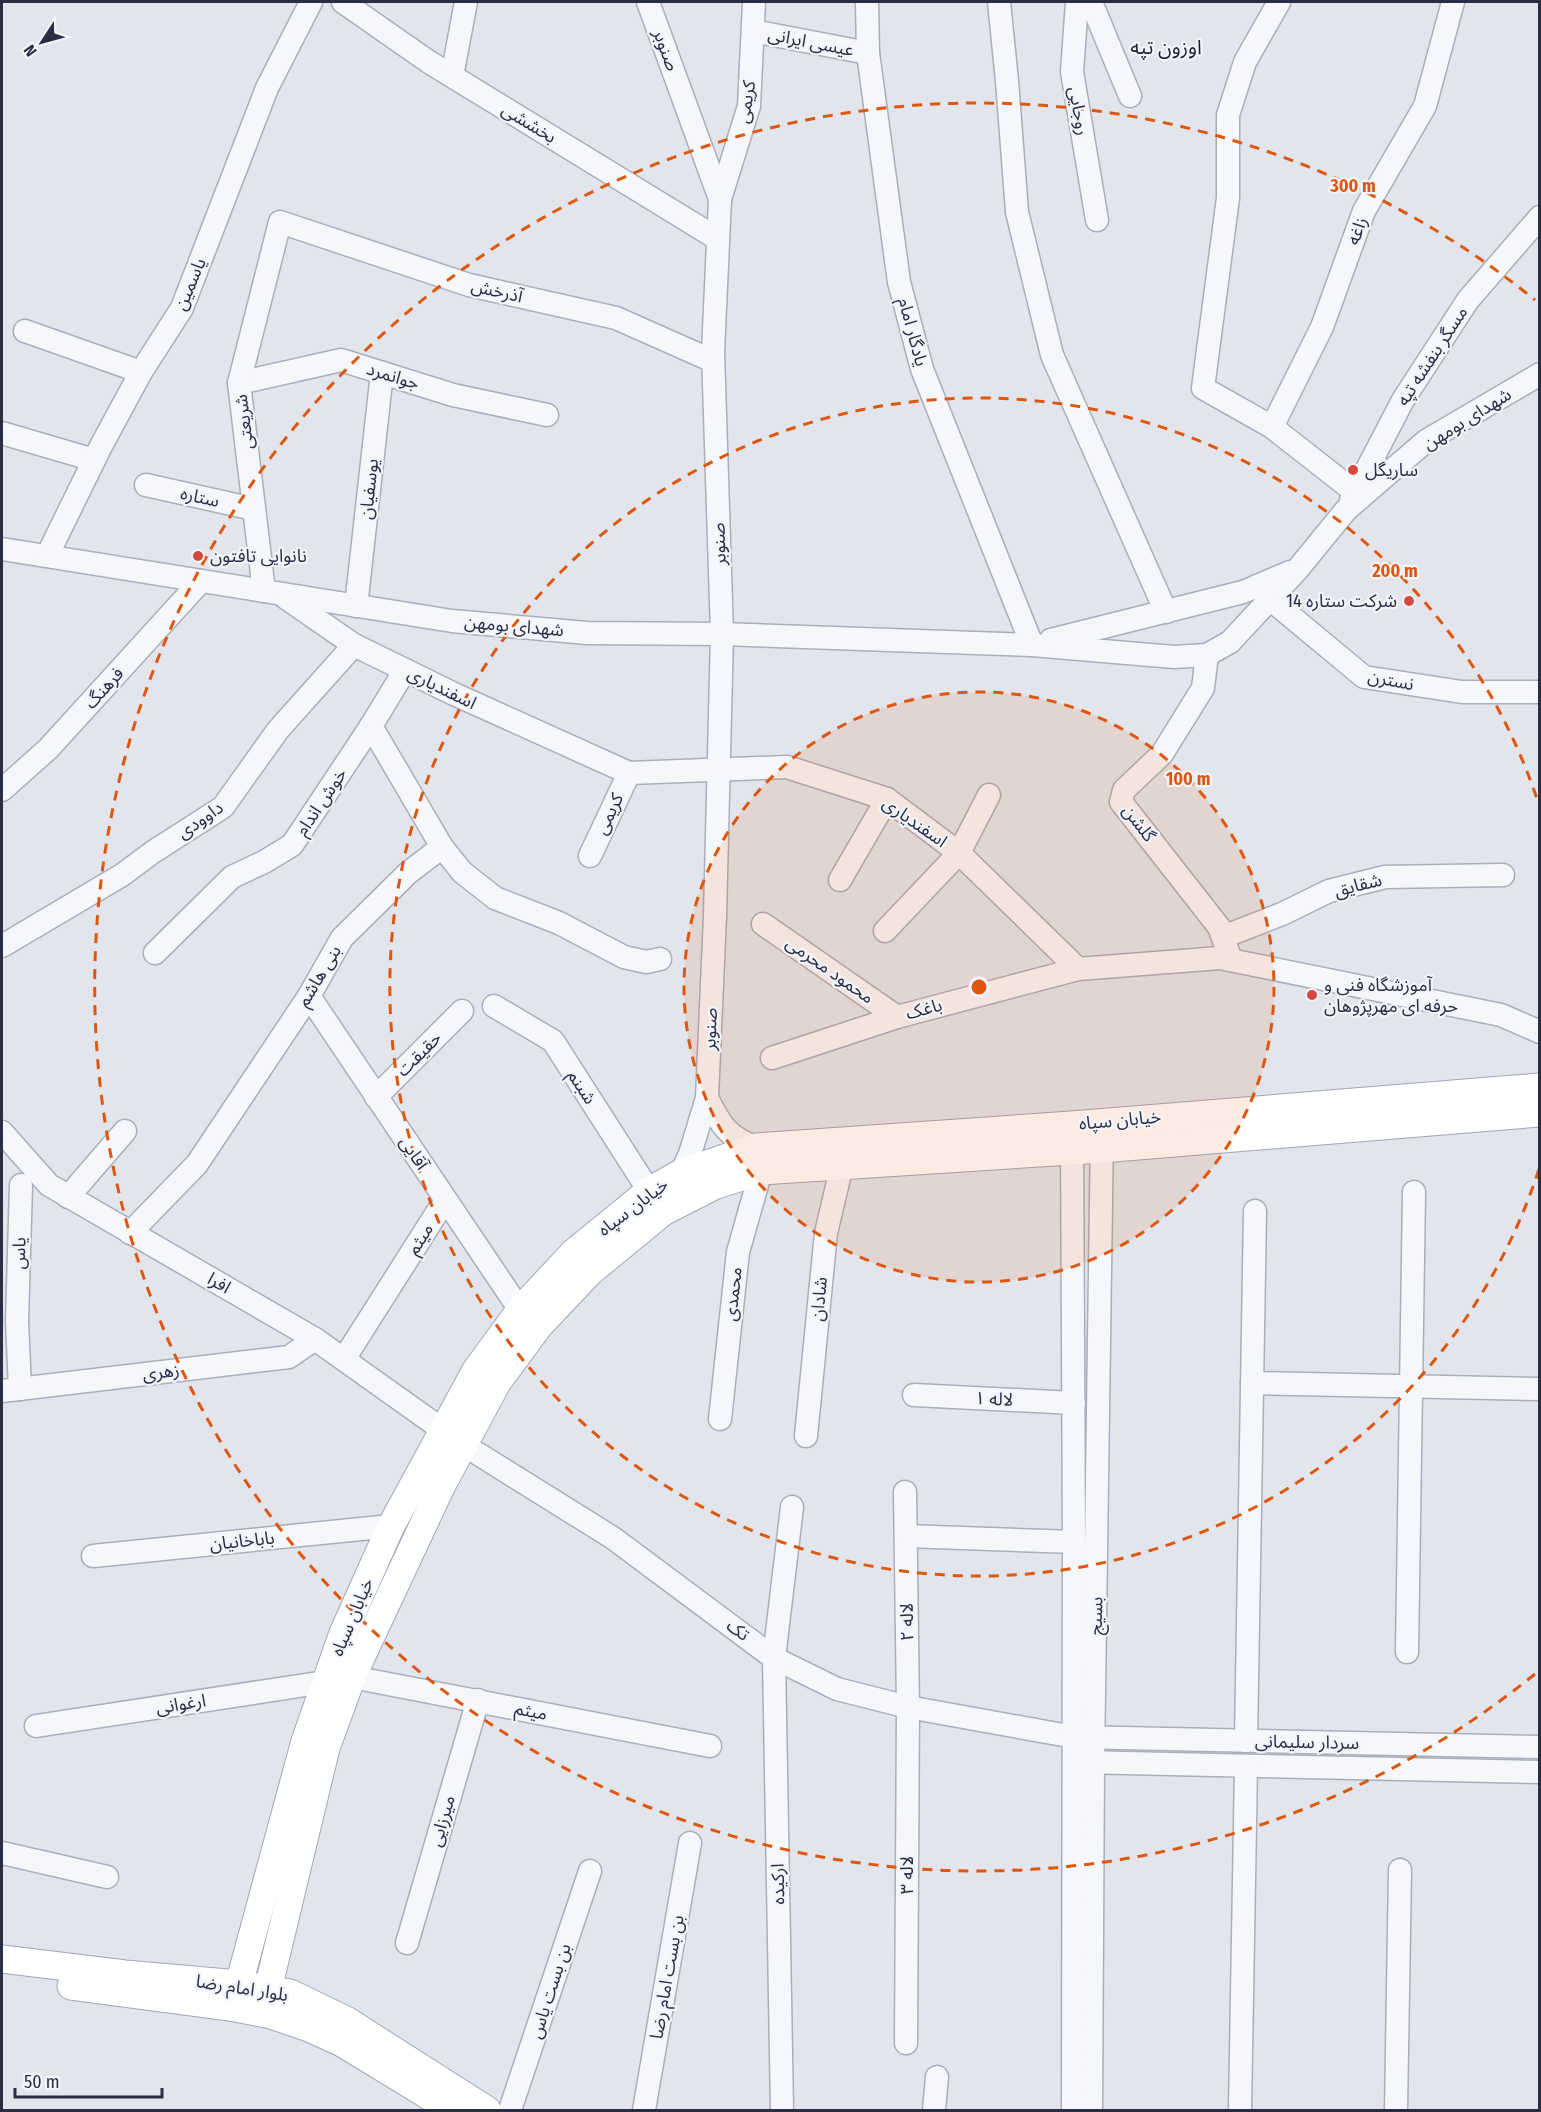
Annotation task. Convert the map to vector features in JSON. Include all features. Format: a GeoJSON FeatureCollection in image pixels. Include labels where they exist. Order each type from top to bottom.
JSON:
{"type":"FeatureCollection","features":[{"type":"Feature","properties":{"kind":"main road","name":"خیابان سپاه"},"geometry":{"type":"LineString","coordinates":[[268,1989],[326,1748],[352,1677],[441,1487],[497,1383],[539,1326],[590,1272],[663,1212],[716,1185],[759,1159],[842,1165],[1072,1138],[1102,1122],[1539,1087]]}},
{"type":"Feature","properties":{"kind":"main road","name":"خیابان سپاه"},"geometry":{"type":"LineString","coordinates":[[239,1984],[305,1741],[343,1633],[391,1526],[476,1370],[520,1310],[573,1253],[649,1191],[681,1173],[759,1159],[1072,1138],[1102,1149],[1539,1113]]}},
{"type":"Feature","properties":{"kind":"main road","name":"بلوار امام رضا"},"geometry":{"type":"LineString","coordinates":[[3,1968],[125,1974],[239,1984],[290,1993],[346,2020],[487,2110]]}},
{"type":"Feature","properties":{"kind":"main road","name":"بلوار امام رضا"},"geometry":{"type":"LineString","coordinates":[[3,1968],[272,2015],[342,2043],[452,2110]]}},
{"type":"Feature","properties":{"kind":"street","name":"یاسمین"},"geometry":{"type":"LineString","coordinates":[[47,556],[94,460],[141,372],[182,308],[267,88],[311,2]]}},
{"type":"Feature","properties":{"kind":"street","name":"بخششی"},"geometry":{"type":"LineString","coordinates":[[343,2],[452,76],[718,240]]}},
{"type":"Feature","properties":{"kind":"street"},"geometry":{"type":"LineString","coordinates":[[452,76],[466,2]]}},
{"type":"Feature","properties":{"kind":"street","name":"صنوبر"},"geometry":{"type":"LineString","coordinates":[[648,2],[720,199],[713,361],[722,634],[716,891],[707,1098],[690,1154],[681,1173]]}},
{"type":"Feature","properties":{"kind":"street","name":"کریمی"},"geometry":{"type":"LineString","coordinates":[[720,199],[749,106],[754,2]]}},
{"type":"Feature","properties":{"kind":"street","name":"یادگار امام"},"geometry":{"type":"LineString","coordinates":[[867,2],[868,53],[899,282],[922,369],[1032,645]]}},
{"type":"Feature","properties":{"kind":"street"},"geometry":{"type":"LineString","coordinates":[[999,2],[1017,212],[1052,355],[1166,612]]}},
{"type":"Feature","properties":{"kind":"street","name":"روجایی"},"geometry":{"type":"LineString","coordinates":[[1077,2],[1072,72],[1097,220]]}},
{"type":"Feature","properties":{"kind":"street"},"geometry":{"type":"LineString","coordinates":[[1091,2],[1130,96]]}},
{"type":"Feature","properties":{"kind":"street"},"geometry":{"type":"LineString","coordinates":[[1279,2],[1245,62],[1228,115],[1228,198],[1203,388],[1272,427],[1351,501]]}},
{"type":"Feature","properties":{"kind":"street","name":"زاغه"},"geometry":{"type":"LineString","coordinates":[[1272,427],[1322,327],[1364,211],[1425,106],[1454,2]]}},
{"type":"Feature","properties":{"kind":"street","name":"عیسی ایرانی"},"geometry":{"type":"LineString","coordinates":[[753,31],[868,53]]}},
{"type":"Feature","properties":{"kind":"street","name":"مسگر بنفشه تپه"},"geometry":{"type":"LineString","coordinates":[[1351,501],[1402,399],[1468,300],[1539,217]]}},
{"type":"Feature","properties":{"kind":"street","name":"آذرخش"},"geometry":{"type":"LineString","coordinates":[[280,222],[469,285],[616,318],[713,361]]}},
{"type":"Feature","properties":{"kind":"street","name":"شریعتی"},"geometry":{"type":"LineString","coordinates":[[272,592],[254,509],[239,383],[280,222]]}},
{"type":"Feature","properties":{"kind":"street"},"geometry":{"type":"LineString","coordinates":[[25,331],[141,372]]}},
{"type":"Feature","properties":{"kind":"street","name":"جوانمرد"},"geometry":{"type":"LineString","coordinates":[[239,383],[341,360],[453,395],[547,415]]}},
{"type":"Feature","properties":{"kind":"street","name":"یوسفیان"},"geometry":{"type":"LineString","coordinates":[[356,606],[382,373]]}},
{"type":"Feature","properties":{"kind":"street","name":"شهدای بومهن"},"geometry":{"type":"LineString","coordinates":[[1207,655],[1230,642],[1297,570],[1351,501],[1426,441],[1539,375]]}},
{"type":"Feature","properties":{"kind":"street"},"geometry":{"type":"LineString","coordinates":[[2,433],[94,460]]}},
{"type":"Feature","properties":{"kind":"street","name":"ستاره"},"geometry":{"type":"LineString","coordinates":[[146,485],[254,509]]}},
{"type":"Feature","properties":{"kind":"street","name":"شهدای بومهن"},"geometry":{"type":"LineString","coordinates":[[2,549],[452,621],[587,633],[722,634],[1032,645]]}},
{"type":"Feature","properties":{"kind":"street"},"geometry":{"type":"LineString","coordinates":[[1032,645],[1243,592],[1297,570]]}},
{"type":"Feature","properties":{"kind":"street","name":"فرهنگ"},"geometry":{"type":"LineString","coordinates":[[2,790],[48,749],[201,581]]}},
{"type":"Feature","properties":{"kind":"street","name":"اسفندیاری"},"geometry":{"type":"LineString","coordinates":[[272,592],[354,645],[454,694],[628,773],[787,767],[886,799],[958,853],[1078,969]]}},
{"type":"Feature","properties":{"kind":"street","name":"نسترن"},"geometry":{"type":"LineString","coordinates":[[1270,599],[1364,677],[1462,692],[1539,692]]}},
{"type":"Feature","properties":{"kind":"street","name":"داوودی"},"geometry":{"type":"LineString","coordinates":[[2,946],[123,875],[153,852],[223,807],[278,730],[354,645]]}},
{"type":"Feature","properties":{"kind":"street"},"geometry":{"type":"LineString","coordinates":[[1032,645],[1174,657],[1207,655]]}},
{"type":"Feature","properties":{"kind":"street","name":"گلشن"},"geometry":{"type":"LineString","coordinates":[[1207,655],[1203,688],[1162,754],[1124,790],[1121,802],[1220,927],[1231,960]]}},
{"type":"Feature","properties":{"kind":"street","name":"خوش اندام"},"geometry":{"type":"LineString","coordinates":[[155,953],[232,877],[264,862],[292,845],[371,726],[405,670]]}},
{"type":"Feature","properties":{"kind":"street"},"geometry":{"type":"LineString","coordinates":[[371,726],[442,847],[462,872],[495,898],[559,923],[624,957],[646,962],[660,959]]}},
{"type":"Feature","properties":{"kind":"street","name":"کریمی"},"geometry":{"type":"LineString","coordinates":[[590,856],[628,773]]}},
{"type":"Feature","properties":{"kind":"street"},"geometry":{"type":"LineString","coordinates":[[885,931],[958,853],[988,795]]}},
{"type":"Feature","properties":{"kind":"street"},"geometry":{"type":"LineString","coordinates":[[840,880],[886,799]]}},
{"type":"Feature","properties":{"kind":"street","name":"بنی هاشم"},"geometry":{"type":"LineString","coordinates":[[130,1233],[197,1164],[309,996],[342,938],[408,873],[442,847]]}},
{"type":"Feature","properties":{"kind":"street","name":"شقایق"},"geometry":{"type":"LineString","coordinates":[[1223,938],[1282,914],[1329,891],[1385,877],[1503,875]]}},
{"type":"Feature","properties":{"kind":"street","name":"محمود محرمی"},"geometry":{"type":"LineString","coordinates":[[763,924],[897,1017]]}},
{"type":"Feature","properties":{"kind":"street"},"geometry":{"type":"LineString","coordinates":[[1078,969],[1220,958],[1502,1015],[1539,1032]]}},
{"type":"Feature","properties":{"kind":"street","name":"باغک"},"geometry":{"type":"LineString","coordinates":[[772,1058],[897,1017],[1078,969]]}},
{"type":"Feature","properties":{"kind":"street","name":"آقایی"},"geometry":{"type":"LineString","coordinates":[[309,996],[520,1310]]}},
{"type":"Feature","properties":{"kind":"street","name":"شبنم"},"geometry":{"type":"LineString","coordinates":[[494,1006],[553,1041],[649,1191]]}},
{"type":"Feature","properties":{"kind":"street","name":"حقیقت"},"geometry":{"type":"LineString","coordinates":[[376,1097],[462,1011]]}},
{"type":"Feature","properties":{"kind":"street"},"geometry":{"type":"LineString","coordinates":[[707,1098],[725,1129],[759,1159]]}},
{"type":"Feature","properties":{"kind":"street","name":"بسیج"},"geometry":{"type":"LineString","coordinates":[[1091,2110],[1084,1737],[1102,1122]]}},
{"type":"Feature","properties":{"kind":"street"},"geometry":{"type":"LineString","coordinates":[[68,1197],[125,1131]]}},
{"type":"Feature","properties":{"kind":"street","name":"افرا"},"geometry":{"type":"LineString","coordinates":[[2,1132],[49,1185],[315,1339],[443,1428]]}},
{"type":"Feature","properties":{"kind":"street","name":"بسیج"},"geometry":{"type":"LineString","coordinates":[[1072,1138],[1074,1542],[1084,1737]]}},
{"type":"Feature","properties":{"kind":"street","name":"محمدی"},"geometry":{"type":"LineString","coordinates":[[720,1419],[738,1252],[759,1159]]}},
{"type":"Feature","properties":{"kind":"street","name":"شادان"},"geometry":{"type":"LineString","coordinates":[[806,1436],[826,1233],[842,1165]]}},
{"type":"Feature","properties":{"kind":"street"},"geometry":{"type":"LineString","coordinates":[[11,1185],[49,1185]]}},
{"type":"Feature","properties":{"kind":"street","name":"یاس"},"geometry":{"type":"LineString","coordinates":[[11,1185],[9,1322],[11,1390]]}},
{"type":"Feature","properties":{"kind":"street"},"geometry":{"type":"LineString","coordinates":[[1407,1652],[1414,1192]]}},
{"type":"Feature","properties":{"kind":"street","name":"میثم"},"geometry":{"type":"LineString","coordinates":[[344,1359],[438,1210]]}},
{"type":"Feature","properties":{"kind":"street"},"geometry":{"type":"LineString","coordinates":[[1246,1741],[1255,1211]]}},
{"type":"Feature","properties":{"kind":"street","name":"زهری"},"geometry":{"type":"LineString","coordinates":[[11,1390],[289,1358],[315,1339]]}},
{"type":"Feature","properties":{"kind":"street"},"geometry":{"type":"LineString","coordinates":[[1252,1383],[1539,1389]]}},
{"type":"Feature","properties":{"kind":"street","name":"لاله ۱"},"geometry":{"type":"LineString","coordinates":[[914,1395],[1074,1403]]}},
{"type":"Feature","properties":{"kind":"street","name":"تک"},"geometry":{"type":"LineString","coordinates":[[443,1428],[464,1445],[613,1538],[774,1658],[837,1689],[908,1707],[1084,1737]]}},
{"type":"Feature","properties":{"kind":"street","name":"لاله ۲"},"geometry":{"type":"LineString","coordinates":[[905,1492],[908,1707]]}},
{"type":"Feature","properties":{"kind":"street","name":"ارکیده"},"geometry":{"type":"LineString","coordinates":[[782,2110],[774,1658],[792,1507]]}},
{"type":"Feature","properties":{"kind":"street","name":"باباخانیان"},"geometry":{"type":"LineString","coordinates":[[93,1556],[391,1526]]}},
{"type":"Feature","properties":{"kind":"street"},"geometry":{"type":"LineString","coordinates":[[906,1536],[1074,1542]]}},
{"type":"Feature","properties":{"kind":"street","name":"میثم"},"geometry":{"type":"LineString","coordinates":[[352,1677],[710,1746]]}},
{"type":"Feature","properties":{"kind":"street","name":"ارغوانی"},"geometry":{"type":"LineString","coordinates":[[36,1726],[325,1682]]}},
{"type":"Feature","properties":{"kind":"street","name":"میرزایی"},"geometry":{"type":"LineString","coordinates":[[407,1943],[478,1700]]}},
{"type":"Feature","properties":{"kind":"street","name":"لاله ۳"},"geometry":{"type":"LineString","coordinates":[[906,2043],[908,1707]]}},
{"type":"Feature","properties":{"kind":"street","name":"سردار سلیمانی"},"geometry":{"type":"LineString","coordinates":[[1084,1737],[1539,1747]]}},
{"type":"Feature","properties":{"kind":"street","name":"بسیج"},"geometry":{"type":"LineString","coordinates":[[1073,2110],[1084,1762]]}},
{"type":"Feature","properties":{"kind":"street","name":"سردار سلیمانی"},"geometry":{"type":"LineString","coordinates":[[1084,1762],[1539,1772]]}},
{"type":"Feature","properties":{"kind":"street"},"geometry":{"type":"LineString","coordinates":[[1240,2110],[1246,1766]]}},
{"type":"Feature","properties":{"kind":"street","name":"بن بست امام رضا"},"geometry":{"type":"LineString","coordinates":[[644,2110],[690,1843]]}},
{"type":"Feature","properties":{"kind":"street"},"geometry":{"type":"LineString","coordinates":[[2,1852],[107,1877]]}},
{"type":"Feature","properties":{"kind":"street"},"geometry":{"type":"LineString","coordinates":[[1396,2110],[1400,1870]]}},
{"type":"Feature","properties":{"kind":"street","name":"بن بست یاس"},"geometry":{"type":"LineString","coordinates":[[510,2110],[590,1871]]}},
{"type":"Feature","properties":{"kind":"street"},"geometry":{"type":"LineString","coordinates":[[934,2110],[937,2077]]}},
{"type":"Feature","properties":{"kind":"place","name":"ساریگل"},"geometry":{"type":"Point","coordinates":[1353,470]}},
{"type":"Feature","properties":{"kind":"place","name":"نانوایی تافتون"},"geometry":{"type":"Point","coordinates":[198,556]}},
{"type":"Feature","properties":{"kind":"place","name":"شرکت ستاره 14"},"geometry":{"type":"Point","coordinates":[1409,601]}},
{"type":"Feature","properties":{"kind":"place","name":"آموزشگاه فنی و حرفه ای مهرپژوهان"},"geometry":{"type":"Point","coordinates":[1312,995]}},
{"type":"Feature","properties":{"kind":"district","name":"اوزون تپه"},"geometry":{"type":"Point","coordinates":[1166,47]}}]}
